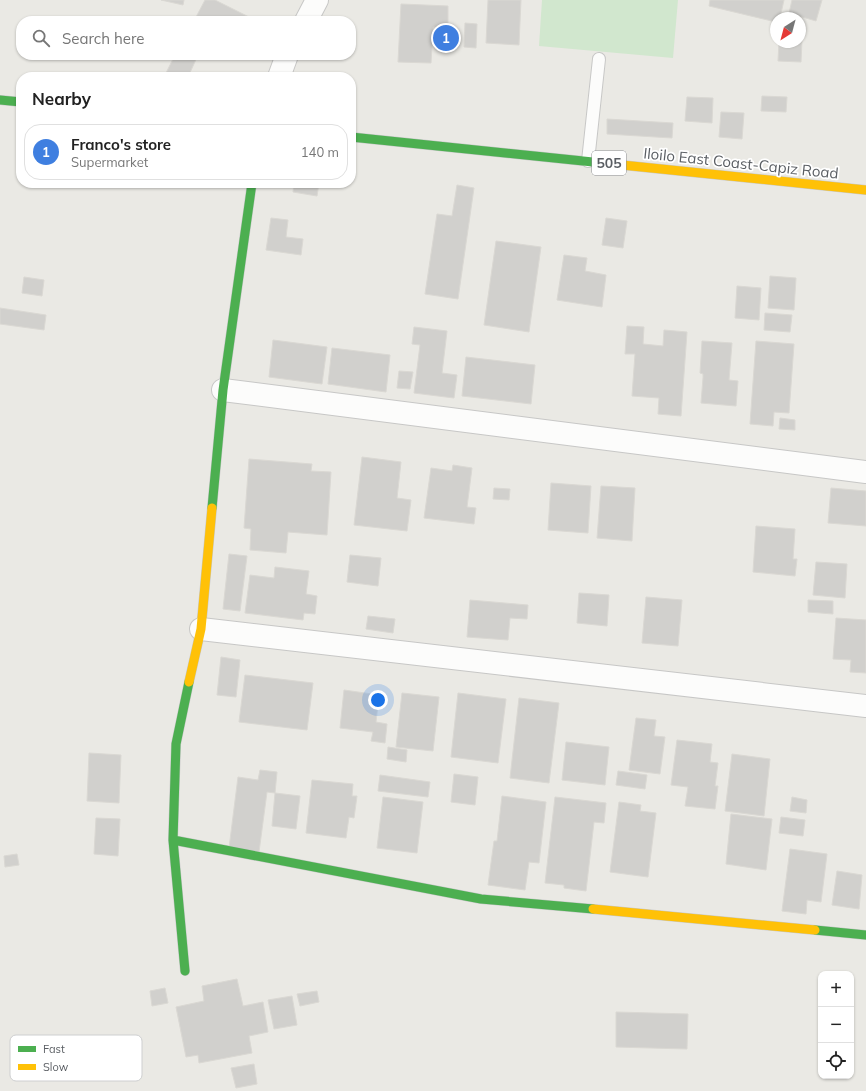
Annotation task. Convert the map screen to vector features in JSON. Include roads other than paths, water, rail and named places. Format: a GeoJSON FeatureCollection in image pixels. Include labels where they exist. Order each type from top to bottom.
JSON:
{"type":"FeatureCollection","features":[{"type":"Feature","properties":{"kind":"street"},"geometry":{"type":"LineString","coordinates":[[309,16],[317,0]]}},
{"type":"Feature","properties":{"kind":"street"},"geometry":{"type":"LineString","coordinates":[[280,72],[285,60]]}},
{"type":"Feature","properties":{"kind":"street"},"geometry":{"type":"LineString","coordinates":[[0,100],[16,102]]}},
{"type":"Feature","properties":{"kind":"street","name":"Iloilo East Coast-Capiz Road"},"geometry":{"type":"LineString","coordinates":[[356,137],[866,190]]}},
{"type":"Feature","properties":{"kind":"street"},"geometry":{"type":"LineString","coordinates":[[185,971],[173,840],[176,744],[201,629],[222,390],[251,188]]}},
{"type":"Feature","properties":{"kind":"street"},"geometry":{"type":"LineString","coordinates":[[222,390],[866,472]]}},
{"type":"Feature","properties":{"kind":"street"},"geometry":{"type":"LineString","coordinates":[[201,629],[866,706]]}},
{"type":"Feature","properties":{"kind":"street"},"geometry":{"type":"LineString","coordinates":[[173,840],[481,899],[866,935]]}},
{"type":"Feature","properties":{"kind":"lane"},"geometry":{"type":"LineString","coordinates":[[588,161],[599,59]]}},
{"type":"Feature","properties":{"kind":"place","name":"Franco's store"},"geometry":{"type":"Point","coordinates":[446,38]}}]}
